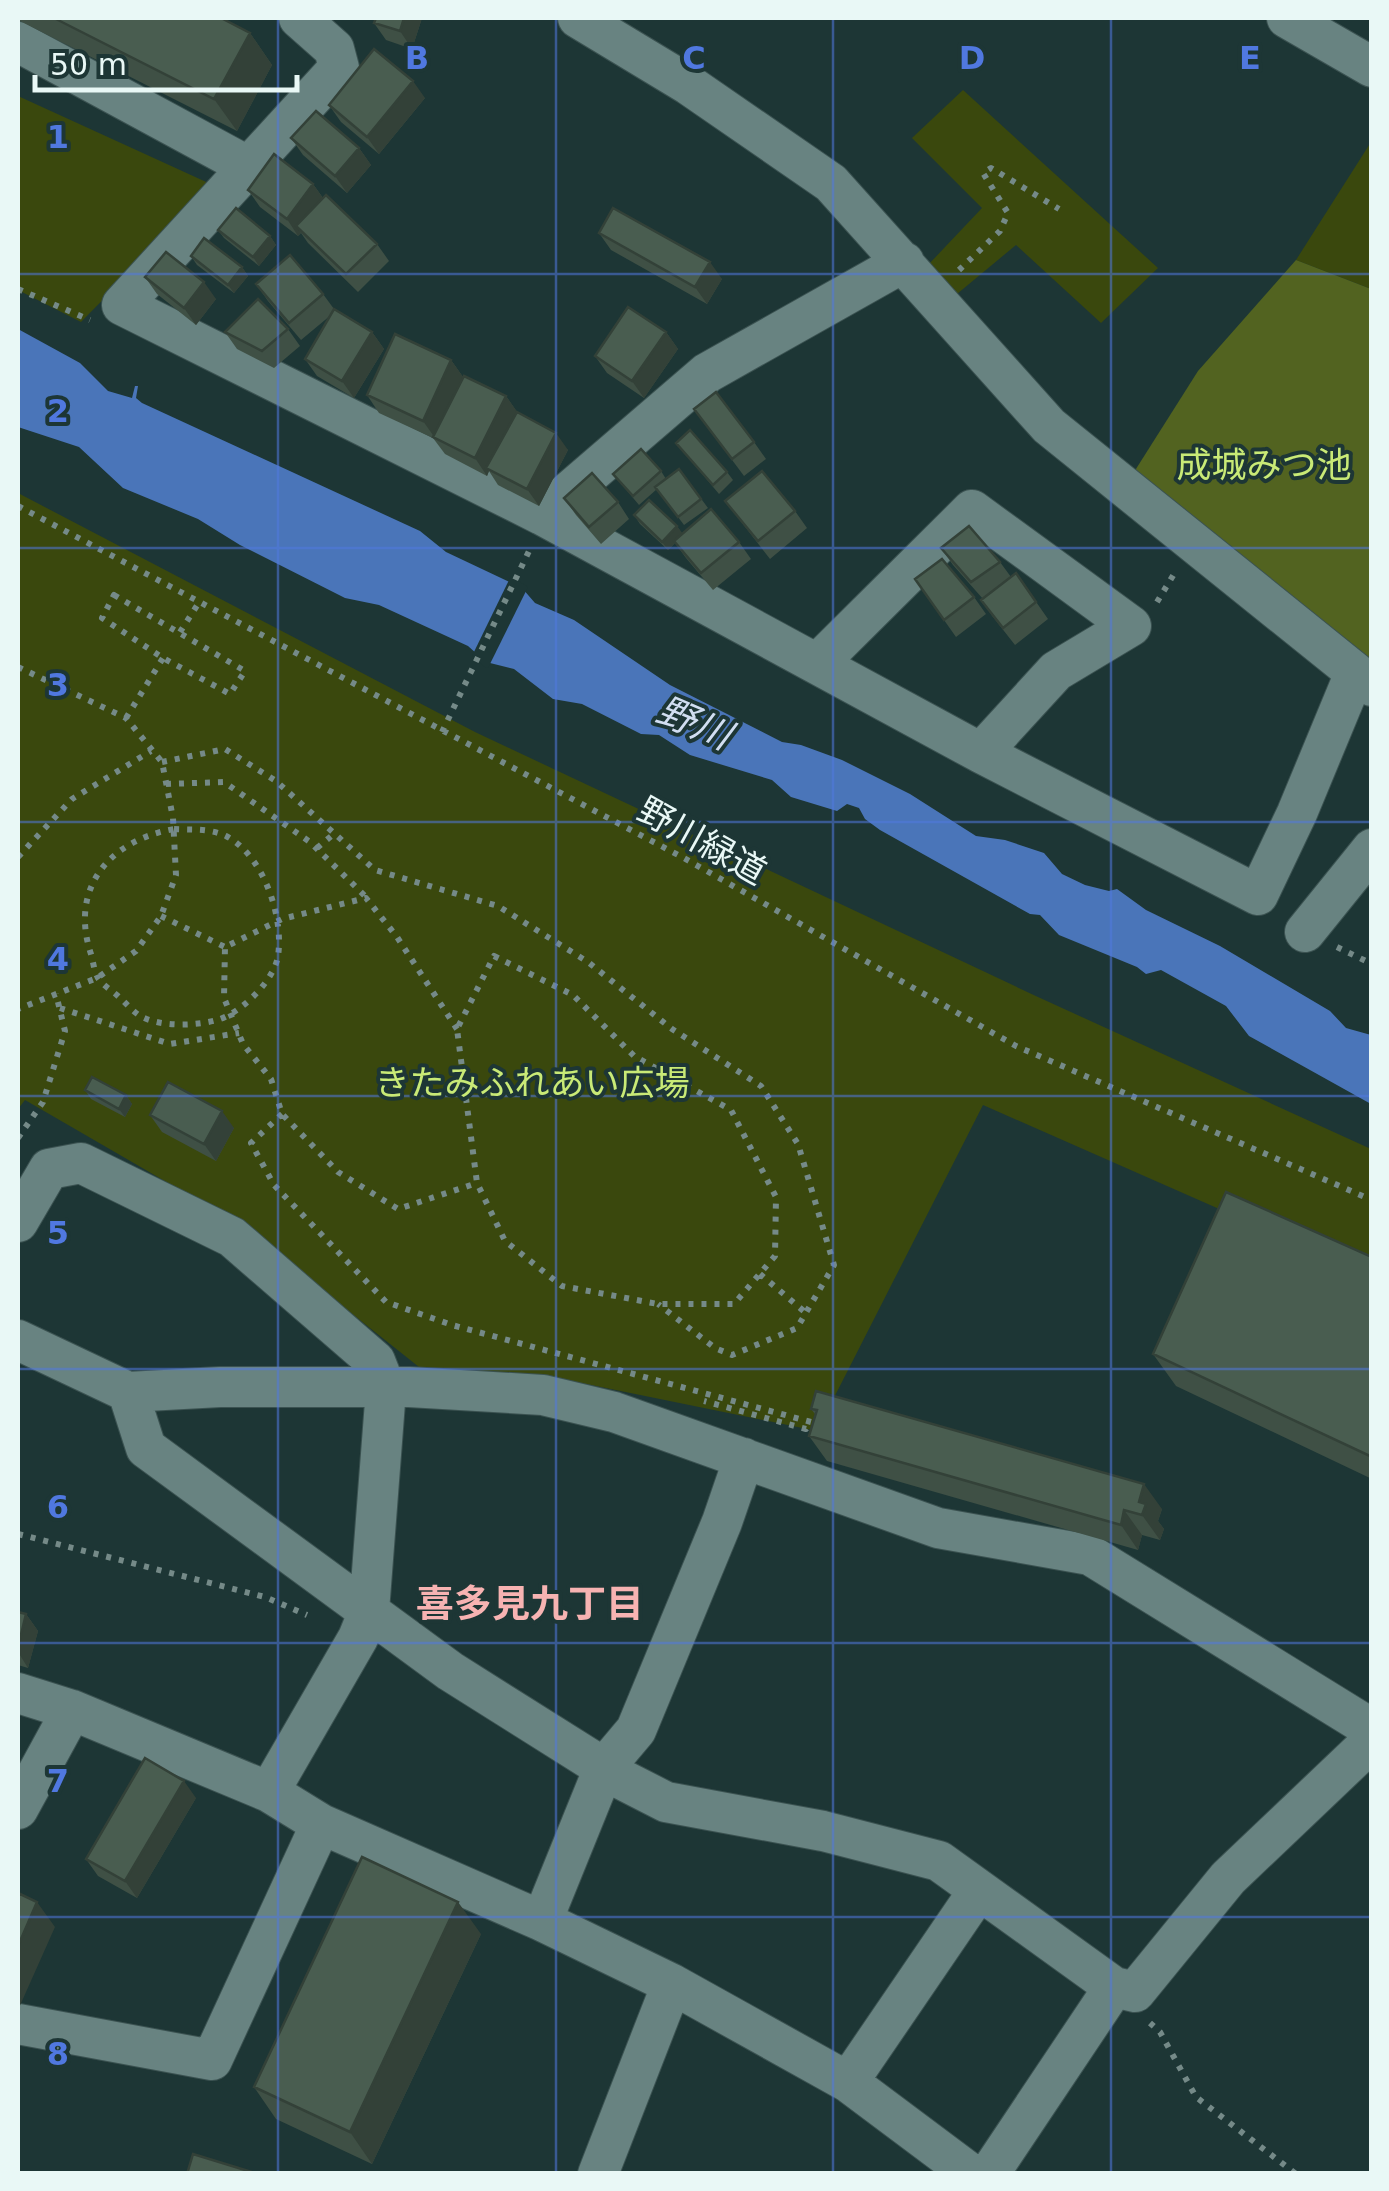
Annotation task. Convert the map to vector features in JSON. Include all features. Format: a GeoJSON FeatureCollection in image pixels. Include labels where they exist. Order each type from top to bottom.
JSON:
{"type":"FeatureCollection","features":[{"type":"Feature","properties":{"kind":"street"},"geometry":{"type":"LineString","coordinates":[[299,18],[334,49],[340,68],[122,305],[542,515],[981,753],[1258,895],[1363,680],[1050,426],[832,182],[689,85],[578,18]]}},
{"type":"Feature","properties":{"kind":"street"},"geometry":{"type":"LineString","coordinates":[[1287,18],[1372,67]]}},
{"type":"Feature","properties":{"kind":"street"},"geometry":{"type":"LineString","coordinates":[[18,42],[249,167]]}},
{"type":"Feature","properties":{"kind":"street"},"geometry":{"type":"LineString","coordinates":[[542,515],[707,373],[904,262]]}},
{"type":"Feature","properties":{"kind":"street"},"geometry":{"type":"LineString","coordinates":[[818,663],[972,510],[1131,626],[1056,672],[981,753]]}},
{"type":"Feature","properties":{"kind":"street"},"geometry":{"type":"LineString","coordinates":[[1305,932],[1372,849]]}},
{"type":"Feature","properties":{"kind":"street"},"geometry":{"type":"LineString","coordinates":[[18,1222],[49,1168],[81,1163],[232,1237],[375,1361],[386,1389],[364,1624],[268,1792]]}},
{"type":"Feature","properties":{"kind":"street"},"geometry":{"type":"LineString","coordinates":[[23,1355],[128,1392],[345,1385],[544,1395],[614,1412],[938,1528],[1090,1554],[1372,1730]]}},
{"type":"Feature","properties":{"kind":"street"},"geometry":{"type":"LineString","coordinates":[[128,1392],[146,1448],[364,1624],[450,1671],[604,1768],[666,1802],[823,1832],[939,1860],[1124,1989]]}},
{"type":"Feature","properties":{"kind":"street"},"geometry":{"type":"LineString","coordinates":[[542,1921],[604,1768],[636,1730],[722,1522],[744,1458]]}},
{"type":"Feature","properties":{"kind":"street"},"geometry":{"type":"LineString","coordinates":[[18,1693],[72,1710],[268,1792],[321,1824],[542,1921],[672,1984],[848,2082],[971,2174]]}},
{"type":"Feature","properties":{"kind":"street"},"geometry":{"type":"LineString","coordinates":[[18,1809],[72,1710]]}},
{"type":"Feature","properties":{"kind":"street"},"geometry":{"type":"LineString","coordinates":[[989,2174],[1124,1989],[1228,1878],[1372,1741]]}},
{"type":"Feature","properties":{"kind":"street"},"geometry":{"type":"LineString","coordinates":[[18,2024],[212,2060],[321,1824]]}},
{"type":"Feature","properties":{"kind":"street"},"geometry":{"type":"LineString","coordinates":[[848,2082],[979,1890]]}},
{"type":"Feature","properties":{"kind":"street"},"geometry":{"type":"LineString","coordinates":[[598,2174],[672,1984]]}},
{"type":"Feature","properties":{"kind":"path"},"geometry":{"type":"LineString","coordinates":[[932,295],[1000,231],[1008,213],[983,173],[991,168],[1060,209]]}},
{"type":"Feature","properties":{"kind":"path","name":"野川緑道"},"geometry":{"type":"LineString","coordinates":[[18,506],[682,857],[1016,1046],[1372,1200]]}},
{"type":"Feature","properties":{"kind":"path"},"geometry":{"type":"LineString","coordinates":[[1131,626],[1150,614],[1195,541]]}},
{"type":"Feature","properties":{"kind":"path"},"geometry":{"type":"LineString","coordinates":[[442,732],[523,562]]}},
{"type":"Feature","properties":{"kind":"path"},"geometry":{"type":"LineString","coordinates":[[114,595],[245,671],[230,694],[163,658],[102,618],[114,595]]}},
{"type":"Feature","properties":{"kind":"path"},"geometry":{"type":"LineString","coordinates":[[180,632],[198,604]]}},
{"type":"Feature","properties":{"kind":"path"},"geometry":{"type":"LineString","coordinates":[[126,718],[163,658]]}},
{"type":"Feature","properties":{"kind":"path"},"geometry":{"type":"LineString","coordinates":[[18,668],[126,718],[162,762],[174,829],[176,875],[161,916],[136,952],[97,978],[18,1009]]}},
{"type":"Feature","properties":{"kind":"path"},"geometry":{"type":"LineString","coordinates":[[18,857],[72,798],[151,750]]}},
{"type":"Feature","properties":{"kind":"path"},"geometry":{"type":"LineString","coordinates":[[162,762],[226,750],[276,781],[376,870],[498,906],[588,962],[672,1029],[760,1086],[798,1144],[834,1265],[797,1328],[732,1354],[715,1348],[658,1304]]}},
{"type":"Feature","properties":{"kind":"path"},"geometry":{"type":"LineString","coordinates":[[166,784],[224,782],[316,848],[397,936],[457,1030],[477,1183],[504,1241],[562,1286],[658,1304],[734,1304],[776,1256],[776,1196],[731,1110],[634,1056],[573,994],[494,956],[457,1030]]}},
{"type":"Feature","properties":{"kind":"path"},"geometry":{"type":"LineString","coordinates":[[174,829],[210,830],[230,838],[262,872],[276,922],[278,960],[260,988],[231,1014],[215,1021],[172,1024],[142,1016],[97,978],[84,921],[94,877],[107,860],[137,839],[174,829]]}},
{"type":"Feature","properties":{"kind":"path"},"geometry":{"type":"LineString","coordinates":[[316,848],[335,834]]}},
{"type":"Feature","properties":{"kind":"path"},"geometry":{"type":"LineString","coordinates":[[226,947],[276,922],[366,898]]}},
{"type":"Feature","properties":{"kind":"path"},"geometry":{"type":"LineString","coordinates":[[161,916],[226,947]]}},
{"type":"Feature","properties":{"kind":"path"},"geometry":{"type":"LineString","coordinates":[[226,947],[224,998],[239,1034],[271,1079],[282,1114],[338,1172],[398,1209],[477,1183]]}},
{"type":"Feature","properties":{"kind":"path"},"geometry":{"type":"LineString","coordinates":[[18,1138],[42,1102],[66,1030],[56,994]]}},
{"type":"Feature","properties":{"kind":"path"},"geometry":{"type":"LineString","coordinates":[[60,1008],[170,1044],[239,1034]]}},
{"type":"Feature","properties":{"kind":"path"},"geometry":{"type":"LineString","coordinates":[[282,1114],[251,1143],[266,1171],[274,1185],[386,1302],[452,1325],[810,1422],[806,1429],[620,1378],[614,1412]]}},
{"type":"Feature","properties":{"kind":"path"},"geometry":{"type":"LineString","coordinates":[[760,1274],[806,1313]]}},
{"type":"Feature","properties":{"kind":"path"},"geometry":{"type":"LineString","coordinates":[[18,1534],[364,1624]]}},
{"type":"Feature","properties":{"kind":"path"},"geometry":{"type":"LineString","coordinates":[[1124,1989],[1160,2032],[1196,2097],[1296,2174]]}},
{"type":"Feature","properties":{"kind":"green space"},"geometry":{"type":"Polygon","coordinates":[[[963,90],[1158,268],[1101,323],[1016,245],[951,299],[928,265],[982,208],[912,138],[963,90]]]}},
{"type":"Feature","properties":{"kind":"green space"},"geometry":{"type":"Polygon","coordinates":[[[18,96],[215,186],[81,322],[18,290],[18,96]]]}},
{"type":"Feature","properties":{"kind":"green space"},"geometry":{"type":"Polygon","coordinates":[[[1371,142],[1371,289],[1296,260],[1371,142]]]}},
{"type":"Feature","properties":{"kind":"green space","name":"成城みつ池"},"geometry":{"type":"Polygon","coordinates":[[[1296,260],[1371,289],[1371,691],[1122,491],[1198,371],[1296,260]]]}},
{"type":"Feature","properties":{"kind":"green space","name":"きたみふれあい広場"},"geometry":{"type":"Polygon","coordinates":[[[18,493],[475,732],[1371,1149],[1371,1276],[983,1105],[817,1431],[552,1377],[419,1367],[239,1224],[25,1100],[18,1109],[18,493]]]}},
{"type":"Feature","properties":{"kind":"water","name":"野川"},"geometry":{"type":"Polygon","coordinates":[[[18,329],[80,363],[108,391],[132,398],[138,386],[136,398],[142,403],[420,531],[446,552],[522,588],[535,603],[574,620],[670,685],[782,742],[842,760],[910,794],[976,836],[1005,840],[1044,853],[1062,874],[1085,885],[1117,889],[1146,910],[1220,946],[1330,1011],[1346,1028],[1371,1035],[1371,1104],[1249,1036],[1226,1006],[1161,970],[1146,974],[1059,935],[1040,915],[1030,914],[880,830],[865,819],[859,808],[847,804],[837,811],[791,797],[772,780],[690,755],[659,735],[641,734],[582,704],[553,699],[514,669],[486,662],[468,646],[379,605],[345,598],[240,545],[198,519],[123,488],[79,447],[18,427],[18,329]]]}},
{"type":"Feature","properties":{"kind":"pier"},"geometry":{"type":"Polygon","coordinates":[[[511,576],[528,587],[488,668],[472,656],[511,576]]]}},
{"type":"Feature","properties":{"kind":"building"},"geometry":{"type":"Polygon","coordinates":[[[54,18],[221,18],[250,33],[214,99],[54,18]]]}},
{"type":"Feature","properties":{"kind":"building"},"geometry":{"type":"Polygon","coordinates":[[[376,18],[404,18],[400,31],[374,23],[376,18]]]}},
{"type":"Feature","properties":{"kind":"building"},"geometry":{"type":"Polygon","coordinates":[[[374,49],[413,81],[367,137],[329,105],[374,49]]]}},
{"type":"Feature","properties":{"kind":"building"},"geometry":{"type":"Polygon","coordinates":[[[316,111],[359,148],[335,176],[291,138],[316,111]]]}},
{"type":"Feature","properties":{"kind":"building"},"geometry":{"type":"Polygon","coordinates":[[[274,154],[313,184],[287,219],[248,190],[274,154]]]}},
{"type":"Feature","properties":{"kind":"building"},"geometry":{"type":"Polygon","coordinates":[[[326,195],[377,244],[346,274],[296,226],[326,195]]]}},
{"type":"Feature","properties":{"kind":"building"},"geometry":{"type":"Polygon","coordinates":[[[236,208],[270,236],[253,257],[218,230],[236,208]]]}},
{"type":"Feature","properties":{"kind":"building"},"geometry":{"type":"Polygon","coordinates":[[[613,208],[710,262],[695,287],[599,233],[613,208]]]}},
{"type":"Feature","properties":{"kind":"building"},"geometry":{"type":"Polygon","coordinates":[[[204,238],[242,267],[228,285],[191,256],[204,238]]]}},
{"type":"Feature","properties":{"kind":"building"},"geometry":{"type":"Polygon","coordinates":[[[166,252],[204,282],[184,308],[145,277],[166,252]]]}},
{"type":"Feature","properties":{"kind":"building"},"geometry":{"type":"Polygon","coordinates":[[[290,255],[323,294],[289,323],[256,284],[290,255]]]}},
{"type":"Feature","properties":{"kind":"building"},"geometry":{"type":"Polygon","coordinates":[[[258,299],[288,329],[262,351],[225,332],[258,299]]]}},
{"type":"Feature","properties":{"kind":"building"},"geometry":{"type":"Polygon","coordinates":[[[628,307],[666,332],[632,381],[595,356],[628,307]]]}},
{"type":"Feature","properties":{"kind":"building"},"geometry":{"type":"Polygon","coordinates":[[[334,309],[372,332],[342,381],[305,359],[334,309]]]}},
{"type":"Feature","properties":{"kind":"building"},"geometry":{"type":"Polygon","coordinates":[[[395,334],[451,360],[423,421],[367,395],[395,334]]]}},
{"type":"Feature","properties":{"kind":"building"},"geometry":{"type":"Polygon","coordinates":[[[464,376],[506,396],[475,458],[433,437],[464,376]]]}},
{"type":"Feature","properties":{"kind":"building"},"geometry":{"type":"Polygon","coordinates":[[[716,392],[754,442],[732,459],[694,409],[716,392]]]}},
{"type":"Feature","properties":{"kind":"building"},"geometry":{"type":"Polygon","coordinates":[[[517,412],[556,433],[527,489],[486,468],[517,412]]]}},
{"type":"Feature","properties":{"kind":"building"},"geometry":{"type":"Polygon","coordinates":[[[690,430],[727,472],[713,485],[676,443],[690,430]]]}},
{"type":"Feature","properties":{"kind":"building"},"geometry":{"type":"Polygon","coordinates":[[[641,449],[661,471],[633,496],[613,474],[641,449]]]}},
{"type":"Feature","properties":{"kind":"building"},"geometry":{"type":"Polygon","coordinates":[[[679,469],[701,499],[678,517],[655,487],[679,469]]]}},
{"type":"Feature","properties":{"kind":"building"},"geometry":{"type":"Polygon","coordinates":[[[762,471],[795,511],[758,541],[725,501],[762,471]]]}},
{"type":"Feature","properties":{"kind":"building"},"geometry":{"type":"Polygon","coordinates":[[[592,473],[618,502],[589,527],[564,498],[592,473]]]}},
{"type":"Feature","properties":{"kind":"building"},"geometry":{"type":"Polygon","coordinates":[[[649,500],[677,526],[662,542],[634,515],[649,500]]]}},
{"type":"Feature","properties":{"kind":"building"},"geometry":{"type":"Polygon","coordinates":[[[711,509],[739,542],[701,573],[674,541],[711,509]]]}},
{"type":"Feature","properties":{"kind":"building"},"geometry":{"type":"Polygon","coordinates":[[[969,526],[1000,562],[971,582],[941,548],[969,526]]]}},
{"type":"Feature","properties":{"kind":"building"},"geometry":{"type":"Polygon","coordinates":[[[942,559],[974,597],[944,620],[915,579],[942,559]]]}},
{"type":"Feature","properties":{"kind":"building"},"geometry":{"type":"Polygon","coordinates":[[[1016,573],[1036,602],[1003,628],[981,600],[1016,573]]]}},
{"type":"Feature","properties":{"kind":"building"},"geometry":{"type":"Polygon","coordinates":[[[92,1077],[126,1095],[119,1109],[85,1090],[92,1077]]]}},
{"type":"Feature","properties":{"kind":"building"},"geometry":{"type":"Polygon","coordinates":[[[168,1082],[222,1111],[204,1144],[150,1115],[168,1082]]]}},
{"type":"Feature","properties":{"kind":"building"},"geometry":{"type":"Polygon","coordinates":[[[1226,1192],[1372,1257],[1372,1457],[1153,1354],[1226,1192]]]}},
{"type":"Feature","properties":{"kind":"building"},"geometry":{"type":"Polygon","coordinates":[[[816,1391],[1144,1484],[1139,1502],[1146,1504],[1142,1515],[1124,1510],[1121,1525],[809,1436],[817,1410],[811,1409],[816,1391]]]}},
{"type":"Feature","properties":{"kind":"building"},"geometry":{"type":"Polygon","coordinates":[[[18,1612],[26,1614],[18,1647],[18,1612]]]}},
{"type":"Feature","properties":{"kind":"building"},"geometry":{"type":"Polygon","coordinates":[[[145,1758],[184,1781],[125,1881],[86,1859],[145,1758]]]}},
{"type":"Feature","properties":{"kind":"building"},"geometry":{"type":"Polygon","coordinates":[[[362,1857],[458,1902],[350,2132],[254,2087],[362,1857]]]}},
{"type":"Feature","properties":{"kind":"building"},"geometry":{"type":"Polygon","coordinates":[[[18,1893],[37,1902],[18,1946],[18,1893]]]}},
{"type":"Feature","properties":{"kind":"building"},"geometry":{"type":"Polygon","coordinates":[[[193,2154],[258,2174],[187,2174],[193,2154]]]}},
{"type":"Feature","properties":{"kind":"district","name":"喜多見九丁目"},"geometry":{"type":"Point","coordinates":[530,1604]}}]}
